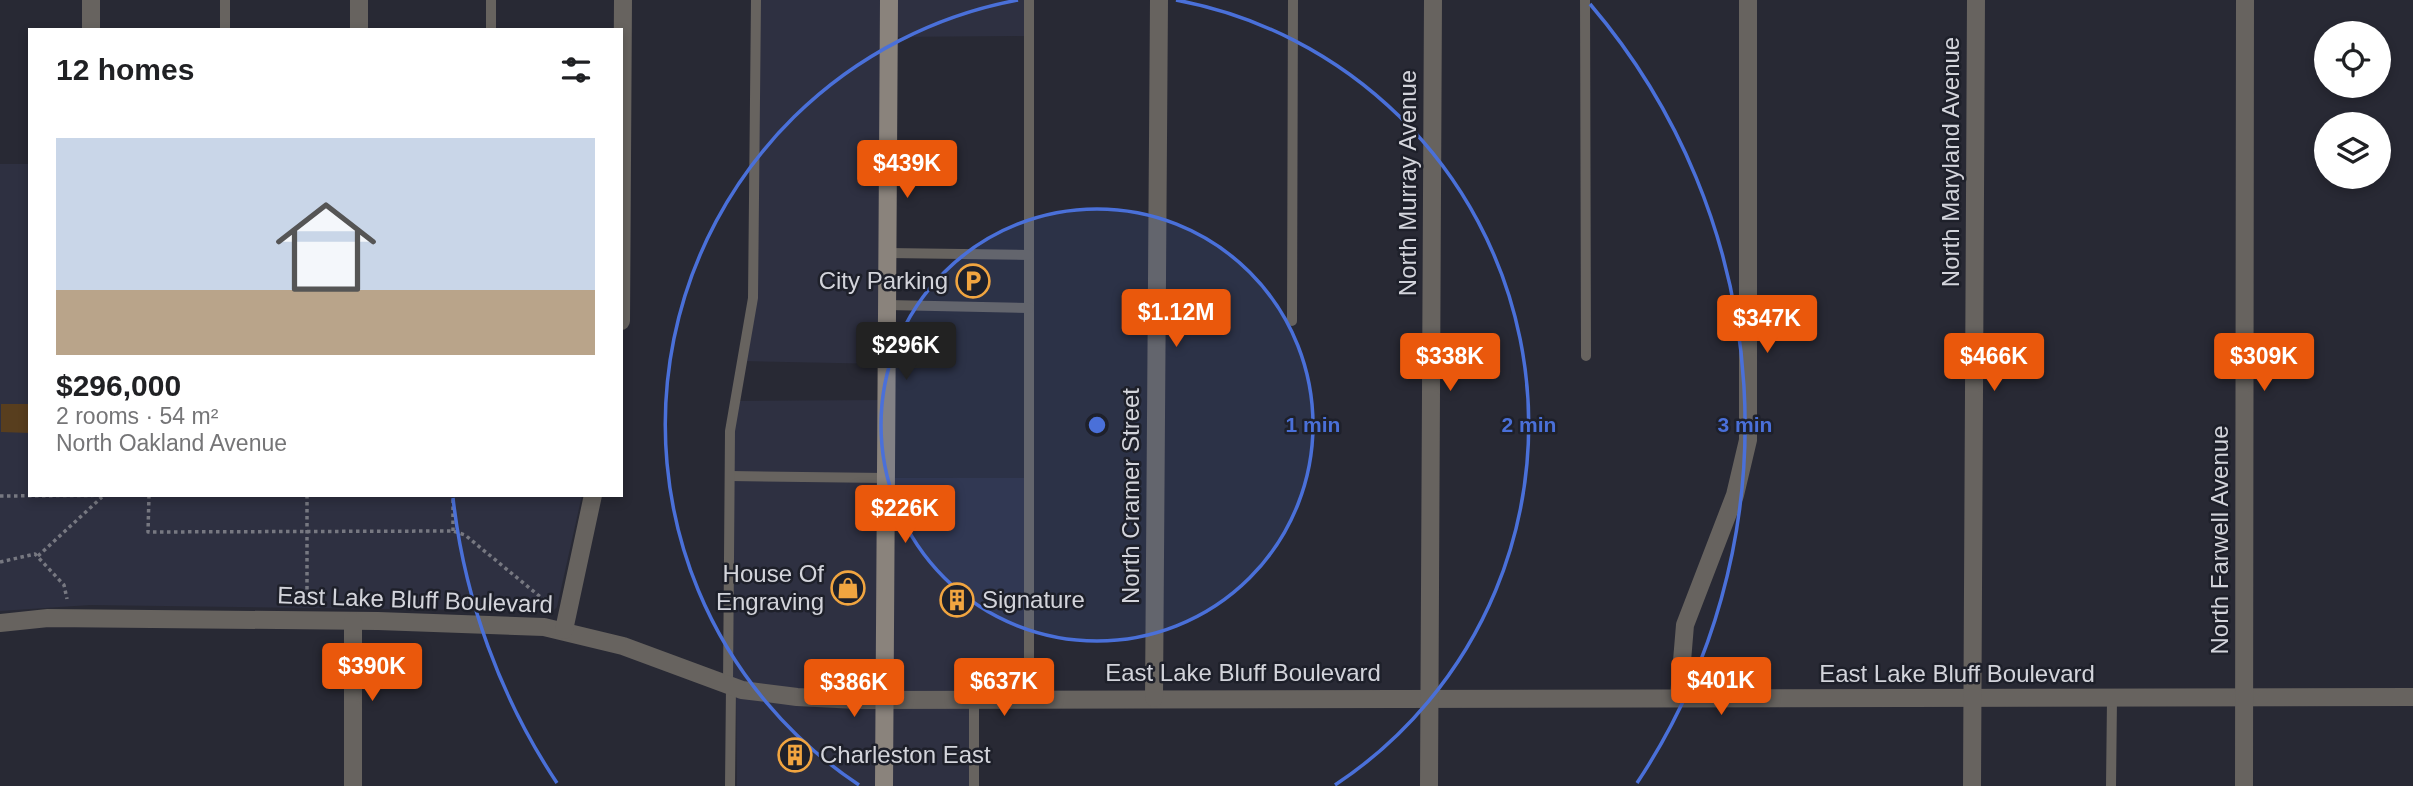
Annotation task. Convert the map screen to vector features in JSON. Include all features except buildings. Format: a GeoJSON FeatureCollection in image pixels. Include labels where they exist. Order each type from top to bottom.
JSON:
{"type":"FeatureCollection","features":[{"type":"Feature","properties":{"kind":"main road"},"geometry":{"type":"LineString","coordinates":[[884,786],[888,0]]}},
{"type":"Feature","properties":{"kind":"street"},"geometry":{"type":"LineString","coordinates":[[91,0],[91,28]]}},
{"type":"Feature","properties":{"kind":"street"},"geometry":{"type":"LineString","coordinates":[[359,0],[359,28]]}},
{"type":"Feature","properties":{"kind":"street"},"geometry":{"type":"LineString","coordinates":[[623,0],[623,28]]}},
{"type":"Feature","properties":{"kind":"street","name":"North Cramer Street"},"geometry":{"type":"LineString","coordinates":[[1154,698],[1159,0]]}},
{"type":"Feature","properties":{"kind":"street","name":"North Murray Avenue"},"geometry":{"type":"LineString","coordinates":[[1429,786],[1433,0]]}},
{"type":"Feature","properties":{"kind":"street"},"geometry":{"type":"LineString","coordinates":[[1679,697],[1685,625],[1735,495],[1748,440],[1748,0]]}},
{"type":"Feature","properties":{"kind":"street","name":"North Maryland Avenue"},"geometry":{"type":"LineString","coordinates":[[1972,786],[1976,0]]}},
{"type":"Feature","properties":{"kind":"street","name":"North Farwell Avenue"},"geometry":{"type":"LineString","coordinates":[[2244,786],[2245,0]]}},
{"type":"Feature","properties":{"kind":"street"},"geometry":{"type":"LineString","coordinates":[[564,630],[593,497]]}},
{"type":"Feature","properties":{"kind":"street","name":"East Lake Bluff Boulevard"},"geometry":{"type":"LineString","coordinates":[[0,623],[48,618],[499,623],[564,630],[623,646],[729,685],[797,697],[884,700],[1029,697],[2112,699],[2413,696]]}},
{"type":"Feature","properties":{"kind":"street"},"geometry":{"type":"LineString","coordinates":[[353,621],[353,786]]}},
{"type":"Feature","properties":{"kind":"lane"},"geometry":{"type":"LineString","coordinates":[[225,0],[225,28]]}},
{"type":"Feature","properties":{"kind":"lane"},"geometry":{"type":"LineString","coordinates":[[491,0],[491,28]]}},
{"type":"Feature","properties":{"kind":"lane"},"geometry":{"type":"LineString","coordinates":[[730,786],[730,431],[753,298],[756,0]]}},
{"type":"Feature","properties":{"kind":"lane"},"geometry":{"type":"LineString","coordinates":[[1029,0],[1029,697]]}},
{"type":"Feature","properties":{"kind":"lane"},"geometry":{"type":"LineString","coordinates":[[1292,321],[1293,0]]}},
{"type":"Feature","properties":{"kind":"lane"},"geometry":{"type":"LineString","coordinates":[[1585,0],[1586,356]]}},
{"type":"Feature","properties":{"kind":"lane"},"geometry":{"type":"LineString","coordinates":[[888,253],[1029,255]]}},
{"type":"Feature","properties":{"kind":"lane"},"geometry":{"type":"LineString","coordinates":[[887,305],[1029,308]]}},
{"type":"Feature","properties":{"kind":"lane"},"geometry":{"type":"LineString","coordinates":[[730,475],[886,478]]}},
{"type":"Feature","properties":{"kind":"lane"},"geometry":{"type":"LineString","coordinates":[[974,699],[974,786]]}},
{"type":"Feature","properties":{"kind":"lane"},"geometry":{"type":"LineString","coordinates":[[2111,786],[2112,699]]}},
{"type":"Feature","properties":{"kind":"path"},"geometry":{"type":"LineString","coordinates":[[0,496],[28,496]]}},
{"type":"Feature","properties":{"kind":"path"},"geometry":{"type":"LineString","coordinates":[[37,556],[101,497]]}},
{"type":"Feature","properties":{"kind":"path"},"geometry":{"type":"LineString","coordinates":[[148,497],[148,532],[453,531],[465,536],[549,604]]}},
{"type":"Feature","properties":{"kind":"path"},"geometry":{"type":"LineString","coordinates":[[307,497],[307,600]]}},
{"type":"Feature","properties":{"kind":"path"},"geometry":{"type":"LineString","coordinates":[[453,497],[453,531]]}},
{"type":"Feature","properties":{"kind":"path"},"geometry":{"type":"LineString","coordinates":[[0,562],[18,555],[37,556],[64,585],[67,599]]}},
{"type":"Feature","properties":{"kind":"shaded area"},"geometry":{"type":"Polygon","coordinates":[[[756,0],[1029,0],[1029,36],[888,37],[886,364],[742,361],[753,298],[756,0]]]}},
{"type":"Feature","properties":{"kind":"shaded area"},"geometry":{"type":"Polygon","coordinates":[[[0,164],[28,164],[28,497],[582,497],[557,607],[553,611],[90,605],[0,611],[0,164]]]}},
{"type":"Feature","properties":{"kind":"shaded area"},"geometry":{"type":"Polygon","coordinates":[[[886,400],[886,478],[1029,478],[1029,697],[979,700],[979,786],[737,786],[736,688],[728,685],[735,401],[886,400]]]}},
{"type":"Feature","properties":{"kind":"shaded area"},"geometry":{"type":"Polygon","coordinates":[[[1,404],[28,404],[28,433],[1,432],[1,404]]]}},
{"type":"Feature","properties":{"kind":"place","name":"City Parking"},"geometry":{"type":"Point","coordinates":[973,281]}},
{"type":"Feature","properties":{"kind":"place","name":"House Of Engraving"},"geometry":{"type":"Point","coordinates":[848,588]}},
{"type":"Feature","properties":{"kind":"place","name":"Signature"},"geometry":{"type":"Point","coordinates":[957,600]}},
{"type":"Feature","properties":{"kind":"place","name":"Charleston East"},"geometry":{"type":"Point","coordinates":[795,755]}}]}
